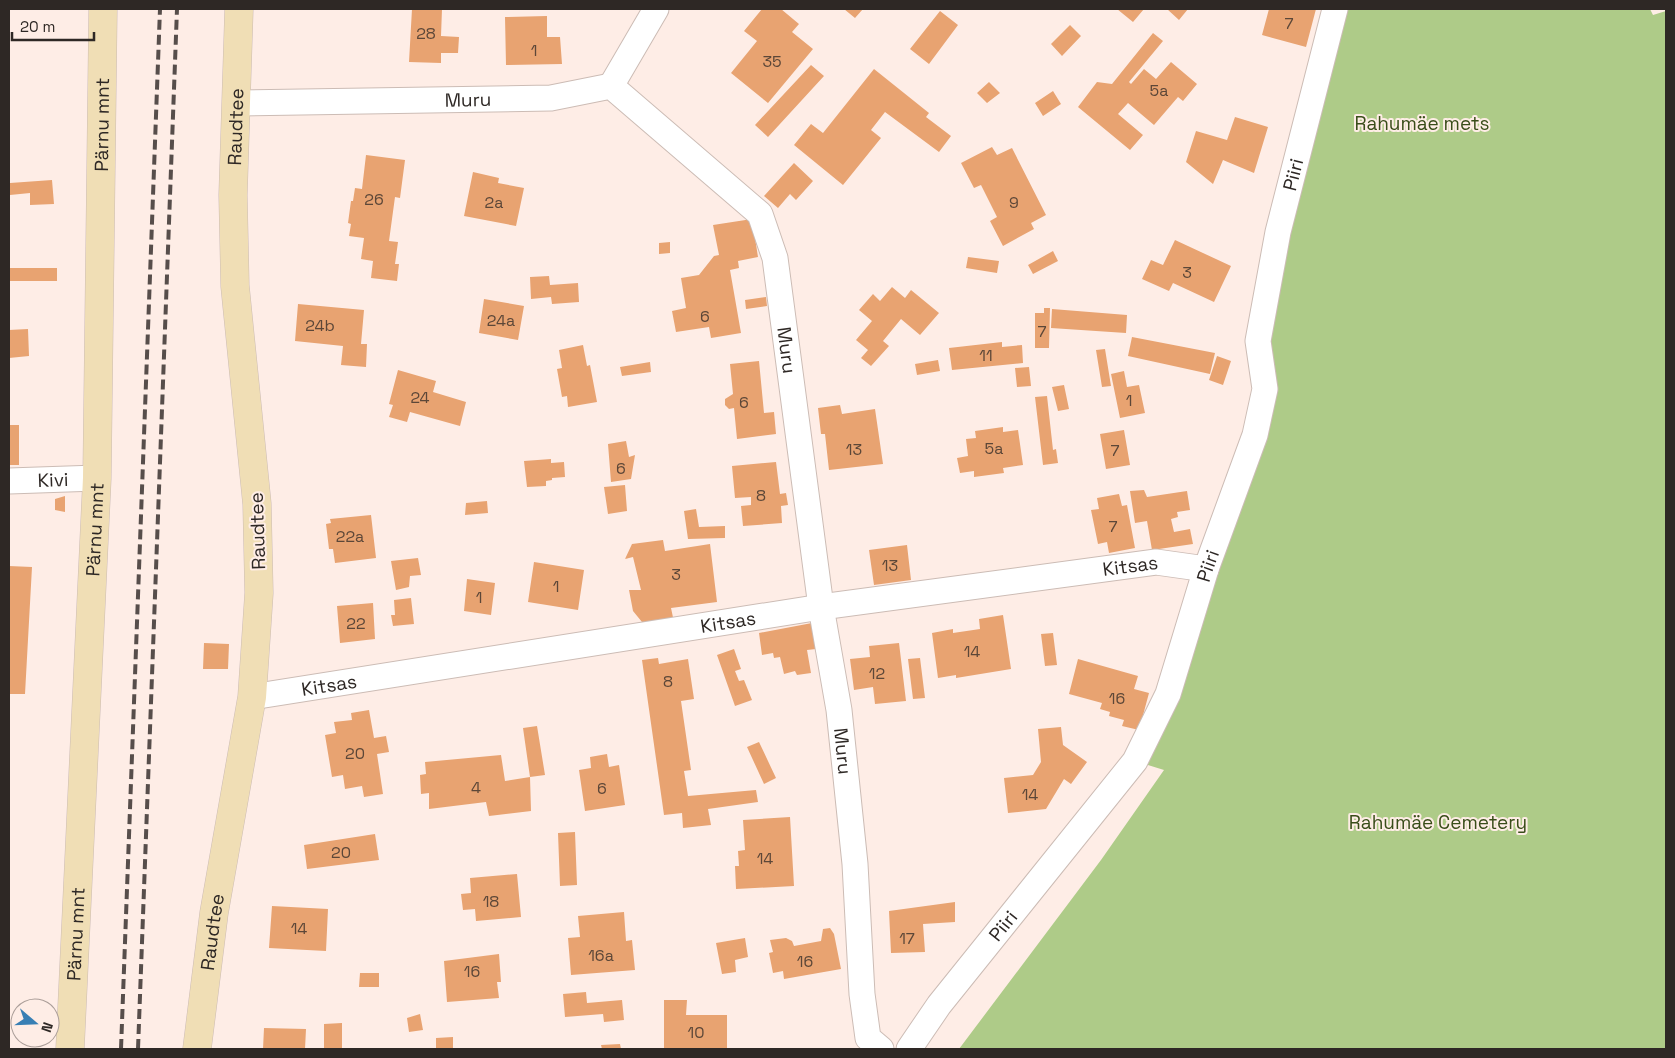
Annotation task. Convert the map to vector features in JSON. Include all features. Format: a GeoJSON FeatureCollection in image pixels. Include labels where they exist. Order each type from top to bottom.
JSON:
{"type":"FeatureCollection","features":[{"type":"Feature","properties":{"kind":"street","name":"Pärnu mnt"},"geometry":{"type":"LineString","coordinates":[[70,1049],[97,478],[103,9]]}},
{"type":"Feature","properties":{"kind":"street","name":"Raudtee"},"geometry":{"type":"LineString","coordinates":[[197,1049],[214,913],[252,697],[259,593],[257,504],[235,286],[233,195],[239,9]]}},
{"type":"Feature","properties":{"kind":"street"},"geometry":{"type":"LineString","coordinates":[[611,86],[656,9]]}},
{"type":"Feature","properties":{"kind":"street","name":"Piiri"},"geometry":{"type":"LineString","coordinates":[[909,1049],[939,1005],[1135,761],[1168,694],[1206,568],[1255,435],[1265,388],[1258,341],[1276,241],[1335,9]]}},
{"type":"Feature","properties":{"kind":"street","name":"Muru"},"geometry":{"type":"LineString","coordinates":[[237,103],[551,98],[611,86],[760,214],[776,258],[821,607],[839,710],[855,864],[862,994],[868,1038],[882,1049]]}},
{"type":"Feature","properties":{"kind":"street","name":"Kivi"},"geometry":{"type":"LineString","coordinates":[[9,481],[97,478]]}},
{"type":"Feature","properties":{"kind":"street","name":"Kitsas"},"geometry":{"type":"LineString","coordinates":[[252,697],[821,607],[1156,562],[1206,568]]}},
{"type":"Feature","properties":{"kind":"green space","name":"Rahumäe Cemetery"},"geometry":{"type":"Polygon","coordinates":[[[1335,9],[1650,9],[1653,15],[1666,11],[1666,1049],[959,1049],[1101,860],[1164,770],[1135,761],[1255,435],[1258,341],[1335,9]]]}},
{"type":"Feature","properties":{"kind":"building"},"geometry":{"type":"Polygon","coordinates":[[[412,9],[442,9],[441,36],[459,37],[458,53],[441,53],[441,63],[409,62],[412,9]]]}},
{"type":"Feature","properties":{"kind":"building"},"geometry":{"type":"Polygon","coordinates":[[[762,9],[781,9],[799,24],[792,32],[813,49],[768,103],[731,73],[757,41],[744,31],[762,9]]]}},
{"type":"Feature","properties":{"kind":"building"},"geometry":{"type":"Polygon","coordinates":[[[844,9],[863,9],[855,18],[844,9]]]}},
{"type":"Feature","properties":{"kind":"building"},"geometry":{"type":"Polygon","coordinates":[[[1117,9],[1144,9],[1133,22],[1117,9]]]}},
{"type":"Feature","properties":{"kind":"building"},"geometry":{"type":"Polygon","coordinates":[[[1167,9],[1188,9],[1179,20],[1167,9]]]}},
{"type":"Feature","properties":{"kind":"building"},"geometry":{"type":"Polygon","coordinates":[[[1269,9],[1316,9],[1306,47],[1262,35],[1269,9]]]}},
{"type":"Feature","properties":{"kind":"building"},"geometry":{"type":"Polygon","coordinates":[[[940,11],[958,25],[929,64],[910,49],[940,11]]]}},
{"type":"Feature","properties":{"kind":"building"},"geometry":{"type":"Polygon","coordinates":[[[547,16],[547,37],[560,37],[562,64],[506,65],[505,17],[547,16]]]}},
{"type":"Feature","properties":{"kind":"building"},"geometry":{"type":"Polygon","coordinates":[[[1070,25],[1081,36],[1062,56],[1051,44],[1070,25]]]}},
{"type":"Feature","properties":{"kind":"building"},"geometry":{"type":"Polygon","coordinates":[[[1153,33],[1163,41],[1129,82],[1131,84],[1144,69],[1156,79],[1171,62],[1197,84],[1183,101],[1178,97],[1154,125],[1128,103],[1118,114],[1143,135],[1130,150],[1078,107],[1097,82],[1112,84],[1153,33]]]}},
{"type":"Feature","properties":{"kind":"building"},"geometry":{"type":"Polygon","coordinates":[[[811,65],[824,76],[768,137],[755,125],[811,65]]]}},
{"type":"Feature","properties":{"kind":"building"},"geometry":{"type":"Polygon","coordinates":[[[874,69],[929,113],[926,117],[951,136],[939,152],[885,112],[871,130],[881,138],[843,185],[794,145],[811,124],[823,133],[874,69]]]}},
{"type":"Feature","properties":{"kind":"building"},"geometry":{"type":"Polygon","coordinates":[[[989,82],[1000,93],[987,103],[977,93],[989,82]]]}},
{"type":"Feature","properties":{"kind":"building"},"geometry":{"type":"Polygon","coordinates":[[[1053,91],[1061,104],[1043,116],[1035,103],[1053,91]]]}},
{"type":"Feature","properties":{"kind":"building"},"geometry":{"type":"Polygon","coordinates":[[[1235,117],[1268,127],[1254,173],[1223,160],[1213,184],[1186,162],[1196,131],[1227,140],[1235,117]]]}},
{"type":"Feature","properties":{"kind":"building"},"geometry":{"type":"Polygon","coordinates":[[[992,147],[997,155],[1012,148],[1046,215],[1031,223],[1034,229],[1003,246],[990,221],[997,217],[981,185],[974,188],[961,163],[992,147]]]}},
{"type":"Feature","properties":{"kind":"building"},"geometry":{"type":"Polygon","coordinates":[[[366,155],[405,160],[400,198],[395,197],[389,241],[398,242],[395,264],[399,264],[397,281],[371,278],[373,261],[361,259],[364,238],[349,236],[351,224],[348,223],[351,201],[353,201],[355,188],[362,189],[366,155]]]}},
{"type":"Feature","properties":{"kind":"building"},"geometry":{"type":"Polygon","coordinates":[[[794,163],[813,181],[796,200],[790,194],[778,208],[764,196],[794,163]]]}},
{"type":"Feature","properties":{"kind":"building"},"geometry":{"type":"Polygon","coordinates":[[[473,172],[499,178],[498,183],[524,188],[516,226],[464,216],[473,172]]]}},
{"type":"Feature","properties":{"kind":"building"},"geometry":{"type":"Polygon","coordinates":[[[52,180],[54,204],[30,205],[30,193],[10,195],[10,183],[52,180]]]}},
{"type":"Feature","properties":{"kind":"building"},"geometry":{"type":"Polygon","coordinates":[[[752,219],[758,257],[738,261],[739,268],[730,270],[741,333],[711,338],[709,327],[676,332],[672,311],[686,308],[681,278],[699,275],[714,256],[719,255],[713,225],[752,219]]]}},
{"type":"Feature","properties":{"kind":"building"},"geometry":{"type":"Polygon","coordinates":[[[1175,240],[1231,266],[1214,302],[1173,283],[1169,291],[1142,279],[1151,260],[1163,265],[1175,240]]]}},
{"type":"Feature","properties":{"kind":"building"},"geometry":{"type":"Polygon","coordinates":[[[670,242],[670,253],[659,254],[659,243],[670,242]]]}},
{"type":"Feature","properties":{"kind":"building"},"geometry":{"type":"Polygon","coordinates":[[[1053,251],[1058,261],[1033,274],[1028,265],[1053,251]]]}},
{"type":"Feature","properties":{"kind":"building"},"geometry":{"type":"Polygon","coordinates":[[[968,257],[999,261],[997,273],[966,268],[968,257]]]}},
{"type":"Feature","properties":{"kind":"building"},"geometry":{"type":"Polygon","coordinates":[[[9,268],[57,268],[57,281],[9,281],[9,268]]]}},
{"type":"Feature","properties":{"kind":"building"},"geometry":{"type":"Polygon","coordinates":[[[549,276],[550,285],[578,283],[579,302],[552,304],[551,297],[531,299],[530,277],[549,276]]]}},
{"type":"Feature","properties":{"kind":"building"},"geometry":{"type":"Polygon","coordinates":[[[892,287],[905,298],[911,290],[939,313],[920,335],[901,319],[883,341],[889,346],[871,366],[861,358],[868,350],[856,340],[872,321],[859,310],[873,294],[880,301],[892,287]]]}},
{"type":"Feature","properties":{"kind":"building"},"geometry":{"type":"Polygon","coordinates":[[[766,297],[767,306],[746,309],[745,300],[766,297]]]}},
{"type":"Feature","properties":{"kind":"building"},"geometry":{"type":"Polygon","coordinates":[[[484,299],[524,306],[518,340],[479,333],[484,299]]]}},
{"type":"Feature","properties":{"kind":"building"},"geometry":{"type":"Polygon","coordinates":[[[298,304],[364,310],[361,344],[367,344],[366,367],[341,365],[343,346],[295,341],[298,304]]]}},
{"type":"Feature","properties":{"kind":"building"},"geometry":{"type":"Polygon","coordinates":[[[1044,308],[1050,308],[1049,348],[1035,348],[1035,313],[1044,313],[1044,308]]]}},
{"type":"Feature","properties":{"kind":"building"},"geometry":{"type":"Polygon","coordinates":[[[1052,309],[1127,315],[1126,333],[1051,328],[1052,309]]]}},
{"type":"Feature","properties":{"kind":"building"},"geometry":{"type":"Polygon","coordinates":[[[28,329],[29,356],[9,358],[9,330],[28,329]]]}},
{"type":"Feature","properties":{"kind":"building"},"geometry":{"type":"Polygon","coordinates":[[[1132,337],[1215,353],[1210,374],[1128,356],[1132,337]]]}},
{"type":"Feature","properties":{"kind":"building"},"geometry":{"type":"Polygon","coordinates":[[[1002,342],[1002,347],[1022,345],[1023,363],[952,370],[949,348],[1002,342]]]}},
{"type":"Feature","properties":{"kind":"building"},"geometry":{"type":"Polygon","coordinates":[[[583,345],[587,366],[590,365],[597,402],[568,407],[567,396],[562,397],[557,369],[562,368],[559,350],[583,345]]]}},
{"type":"Feature","properties":{"kind":"building"},"geometry":{"type":"Polygon","coordinates":[[[1105,349],[1111,386],[1102,387],[1096,350],[1105,349]]]}},
{"type":"Feature","properties":{"kind":"building"},"geometry":{"type":"Polygon","coordinates":[[[1217,356],[1231,361],[1223,385],[1209,380],[1217,356]]]}},
{"type":"Feature","properties":{"kind":"building"},"geometry":{"type":"Polygon","coordinates":[[[938,360],[940,371],[917,375],[915,364],[938,360]]]}},
{"type":"Feature","properties":{"kind":"building"},"geometry":{"type":"Polygon","coordinates":[[[759,361],[764,413],[774,412],[776,434],[737,439],[734,408],[729,409],[725,405],[725,399],[733,394],[730,364],[759,361]]]}},
{"type":"Feature","properties":{"kind":"building"},"geometry":{"type":"Polygon","coordinates":[[[650,362],[651,372],[622,376],[620,367],[650,362]]]}},
{"type":"Feature","properties":{"kind":"building"},"geometry":{"type":"Polygon","coordinates":[[[1029,367],[1031,386],[1017,387],[1015,368],[1029,367]]]}},
{"type":"Feature","properties":{"kind":"building"},"geometry":{"type":"Polygon","coordinates":[[[398,370],[436,381],[433,392],[466,402],[460,426],[410,412],[407,422],[389,417],[393,405],[389,404],[398,370]]]}},
{"type":"Feature","properties":{"kind":"building"},"geometry":{"type":"Polygon","coordinates":[[[1124,371],[1127,387],[1139,385],[1145,413],[1120,418],[1111,374],[1124,371]]]}},
{"type":"Feature","properties":{"kind":"building"},"geometry":{"type":"Polygon","coordinates":[[[1064,385],[1069,409],[1058,411],[1052,387],[1064,385]]]}},
{"type":"Feature","properties":{"kind":"building"},"geometry":{"type":"Polygon","coordinates":[[[1047,396],[1053,450],[1056,449],[1058,463],[1043,465],[1035,397],[1047,396]]]}},
{"type":"Feature","properties":{"kind":"building"},"geometry":{"type":"Polygon","coordinates":[[[840,405],[842,414],[875,409],[883,464],[829,470],[825,434],[821,434],[818,408],[840,405]]]}},
{"type":"Feature","properties":{"kind":"building"},"geometry":{"type":"Polygon","coordinates":[[[9,425],[19,425],[19,465],[9,465],[9,425]]]}},
{"type":"Feature","properties":{"kind":"building"},"geometry":{"type":"Polygon","coordinates":[[[1003,427],[1003,432],[1018,430],[1023,465],[1003,468],[1004,473],[974,477],[974,471],[960,473],[957,458],[968,456],[966,439],[976,438],[975,431],[1003,427]]]}},
{"type":"Feature","properties":{"kind":"building"},"geometry":{"type":"Polygon","coordinates":[[[1124,430],[1130,465],[1106,469],[1100,434],[1124,430]]]}},
{"type":"Feature","properties":{"kind":"building"},"geometry":{"type":"Polygon","coordinates":[[[626,441],[629,457],[635,455],[631,479],[611,482],[608,444],[626,441]]]}},
{"type":"Feature","properties":{"kind":"building"},"geometry":{"type":"Polygon","coordinates":[[[551,459],[551,463],[564,462],[565,477],[552,478],[552,480],[546,481],[546,486],[527,487],[524,461],[551,459]]]}},
{"type":"Feature","properties":{"kind":"building"},"geometry":{"type":"Polygon","coordinates":[[[776,462],[780,494],[786,493],[788,505],[781,506],[782,523],[743,526],[741,506],[751,505],[751,497],[735,498],[732,466],[776,462]]]}},
{"type":"Feature","properties":{"kind":"building"},"geometry":{"type":"Polygon","coordinates":[[[625,485],[627,511],[608,514],[604,487],[625,485]]]}},
{"type":"Feature","properties":{"kind":"building"},"geometry":{"type":"Polygon","coordinates":[[[1144,490],[1147,497],[1187,491],[1190,510],[1177,512],[1178,517],[1171,519],[1174,532],[1190,529],[1193,544],[1152,550],[1147,521],[1135,523],[1130,491],[1144,490]]]}},
{"type":"Feature","properties":{"kind":"building"},"geometry":{"type":"Polygon","coordinates":[[[1119,494],[1122,506],[1127,505],[1135,548],[1109,553],[1107,542],[1098,544],[1091,510],[1099,509],[1097,498],[1119,494]]]}},
{"type":"Feature","properties":{"kind":"building"},"geometry":{"type":"Polygon","coordinates":[[[65,496],[65,512],[55,510],[55,499],[65,496]]]}},
{"type":"Feature","properties":{"kind":"building"},"geometry":{"type":"Polygon","coordinates":[[[487,501],[488,513],[465,515],[466,503],[487,501]]]}},
{"type":"Feature","properties":{"kind":"building"},"geometry":{"type":"Polygon","coordinates":[[[696,509],[699,527],[725,526],[725,538],[688,539],[684,511],[696,509]]]}},
{"type":"Feature","properties":{"kind":"building"},"geometry":{"type":"Polygon","coordinates":[[[371,515],[376,558],[335,563],[333,549],[329,549],[326,524],[331,523],[330,519],[371,515]]]}},
{"type":"Feature","properties":{"kind":"building"},"geometry":{"type":"Polygon","coordinates":[[[663,540],[665,551],[710,544],[717,602],[671,608],[674,622],[650,626],[642,622],[633,611],[629,590],[641,590],[633,557],[625,559],[632,544],[663,540]]]}},
{"type":"Feature","properties":{"kind":"building"},"geometry":{"type":"Polygon","coordinates":[[[907,545],[911,580],[874,585],[869,550],[907,545]]]}},
{"type":"Feature","properties":{"kind":"building"},"geometry":{"type":"Polygon","coordinates":[[[418,558],[421,575],[410,576],[409,587],[396,590],[391,561],[418,558]]]}},
{"type":"Feature","properties":{"kind":"building"},"geometry":{"type":"Polygon","coordinates":[[[534,562],[584,570],[578,610],[528,602],[534,562]]]}},
{"type":"Feature","properties":{"kind":"building"},"geometry":{"type":"Polygon","coordinates":[[[9,566],[32,567],[25,694],[9,694],[9,566]]]}},
{"type":"Feature","properties":{"kind":"building"},"geometry":{"type":"Polygon","coordinates":[[[467,579],[495,583],[491,615],[464,611],[467,579]]]}},
{"type":"Feature","properties":{"kind":"building"},"geometry":{"type":"Polygon","coordinates":[[[411,598],[414,624],[393,626],[391,615],[395,615],[394,600],[411,598]]]}},
{"type":"Feature","properties":{"kind":"building"},"geometry":{"type":"Polygon","coordinates":[[[373,603],[375,639],[340,643],[337,606],[373,603]]]}},
{"type":"Feature","properties":{"kind":"building"},"geometry":{"type":"Polygon","coordinates":[[[1003,615],[1011,669],[956,678],[956,675],[938,678],[932,633],[953,629],[953,633],[980,629],[979,619],[1003,615]]]}},
{"type":"Feature","properties":{"kind":"building"},"geometry":{"type":"Polygon","coordinates":[[[812,623],[816,649],[807,650],[811,673],[797,675],[795,671],[784,674],[780,657],[774,658],[773,653],[762,655],[759,633],[812,623]]]}},
{"type":"Feature","properties":{"kind":"building"},"geometry":{"type":"Polygon","coordinates":[[[1053,633],[1057,665],[1045,666],[1041,634],[1053,633]]]}},
{"type":"Feature","properties":{"kind":"building"},"geometry":{"type":"Polygon","coordinates":[[[204,643],[229,644],[228,669],[203,669],[204,643]]]}},
{"type":"Feature","properties":{"kind":"building"},"geometry":{"type":"Polygon","coordinates":[[[899,643],[906,701],[875,704],[873,687],[854,690],[850,659],[870,657],[869,646],[899,643]]]}},
{"type":"Feature","properties":{"kind":"building"},"geometry":{"type":"Polygon","coordinates":[[[734,649],[741,669],[735,671],[739,681],[744,680],[752,700],[735,706],[717,655],[734,649]]]}},
{"type":"Feature","properties":{"kind":"building"},"geometry":{"type":"Polygon","coordinates":[[[658,658],[659,664],[688,659],[694,699],[681,701],[691,770],[684,771],[688,796],[756,790],[758,802],[708,809],[711,825],[683,828],[682,813],[664,815],[642,660],[658,658]]]}},
{"type":"Feature","properties":{"kind":"building"},"geometry":{"type":"Polygon","coordinates":[[[920,658],[925,698],[913,699],[908,659],[920,658]]]}},
{"type":"Feature","properties":{"kind":"building"},"geometry":{"type":"Polygon","coordinates":[[[1078,659],[1138,676],[1134,689],[1149,693],[1139,730],[1122,726],[1124,720],[1109,716],[1110,712],[1100,709],[1102,703],[1069,694],[1078,659]]]}},
{"type":"Feature","properties":{"kind":"building"},"geometry":{"type":"Polygon","coordinates":[[[369,710],[374,738],[386,736],[389,752],[377,754],[383,794],[364,797],[362,786],[345,789],[343,775],[332,777],[325,735],[336,733],[334,722],[352,720],[351,713],[369,710]]]}},
{"type":"Feature","properties":{"kind":"building"},"geometry":{"type":"Polygon","coordinates":[[[537,726],[545,775],[530,777],[523,728],[537,726]]]}},
{"type":"Feature","properties":{"kind":"building"},"geometry":{"type":"Polygon","coordinates":[[[1061,727],[1063,745],[1087,762],[1071,784],[1064,779],[1046,809],[1008,813],[1004,778],[1033,775],[1041,762],[1038,729],[1061,727]]]}},
{"type":"Feature","properties":{"kind":"building"},"geometry":{"type":"Polygon","coordinates":[[[759,742],[776,778],[764,784],[747,747],[759,742]]]}},
{"type":"Feature","properties":{"kind":"building"},"geometry":{"type":"Polygon","coordinates":[[[607,754],[609,767],[619,765],[625,805],[585,811],[579,770],[591,768],[590,757],[607,754]]]}},
{"type":"Feature","properties":{"kind":"building"},"geometry":{"type":"Polygon","coordinates":[[[501,755],[505,781],[530,777],[531,811],[489,816],[486,802],[429,809],[429,793],[421,794],[420,775],[426,774],[425,762],[501,755]]]}},
{"type":"Feature","properties":{"kind":"building"},"geometry":{"type":"Polygon","coordinates":[[[790,817],[794,886],[736,889],[735,866],[739,866],[738,851],[745,850],[743,820],[790,817]]]}},
{"type":"Feature","properties":{"kind":"building"},"geometry":{"type":"Polygon","coordinates":[[[575,832],[577,885],[560,886],[558,833],[575,832]]]}},
{"type":"Feature","properties":{"kind":"building"},"geometry":{"type":"Polygon","coordinates":[[[375,834],[379,860],[307,869],[304,845],[375,834]]]}},
{"type":"Feature","properties":{"kind":"building"},"geometry":{"type":"Polygon","coordinates":[[[517,874],[521,917],[476,921],[475,909],[463,910],[461,894],[471,893],[470,878],[517,874]]]}},
{"type":"Feature","properties":{"kind":"building"},"geometry":{"type":"Polygon","coordinates":[[[955,902],[955,922],[923,924],[925,952],[891,953],[889,911],[955,902]]]}},
{"type":"Feature","properties":{"kind":"building"},"geometry":{"type":"Polygon","coordinates":[[[272,906],[328,909],[326,951],[269,948],[272,906]]]}},
{"type":"Feature","properties":{"kind":"building"},"geometry":{"type":"Polygon","coordinates":[[[624,912],[626,941],[632,940],[635,970],[571,975],[568,938],[580,937],[578,916],[624,912]]]}},
{"type":"Feature","properties":{"kind":"building"},"geometry":{"type":"Polygon","coordinates":[[[830,928],[834,934],[841,969],[784,979],[783,971],[773,973],[769,953],[773,952],[770,940],[786,938],[792,941],[794,946],[821,941],[823,929],[830,928]]]}},
{"type":"Feature","properties":{"kind":"building"},"geometry":{"type":"Polygon","coordinates":[[[745,938],[748,957],[735,960],[736,972],[722,974],[716,943],[745,938]]]}},
{"type":"Feature","properties":{"kind":"building"},"geometry":{"type":"Polygon","coordinates":[[[499,954],[501,982],[497,982],[499,998],[447,1002],[444,961],[499,954]]]}},
{"type":"Feature","properties":{"kind":"building"},"geometry":{"type":"Polygon","coordinates":[[[360,973],[379,973],[379,987],[359,987],[360,973]]]}},
{"type":"Feature","properties":{"kind":"building"},"geometry":{"type":"Polygon","coordinates":[[[586,992],[587,1003],[622,1000],[624,1020],[604,1022],[603,1014],[565,1017],[563,994],[586,992]]]}},
{"type":"Feature","properties":{"kind":"building"},"geometry":{"type":"Polygon","coordinates":[[[664,1000],[687,1000],[686,1015],[727,1015],[727,1049],[664,1049],[664,1000]]]}},
{"type":"Feature","properties":{"kind":"building"},"geometry":{"type":"Polygon","coordinates":[[[420,1014],[423,1030],[409,1032],[407,1018],[420,1014]]]}},
{"type":"Feature","properties":{"kind":"building"},"geometry":{"type":"Polygon","coordinates":[[[342,1023],[342,1049],[324,1049],[324,1024],[342,1023]]]}},
{"type":"Feature","properties":{"kind":"building"},"geometry":{"type":"Polygon","coordinates":[[[264,1028],[306,1029],[305,1049],[263,1049],[264,1028]]]}},
{"type":"Feature","properties":{"kind":"building"},"geometry":{"type":"Polygon","coordinates":[[[453,1037],[453,1049],[436,1049],[436,1038],[453,1037]]]}},
{"type":"Feature","properties":{"kind":"building"},"geometry":{"type":"Polygon","coordinates":[[[620,1044],[621,1049],[602,1049],[601,1045],[620,1044]]]}},
{"type":"Feature","properties":{"kind":"railway"},"geometry":{"type":"LineString","coordinates":[[121,1049],[160,9]]}},
{"type":"Feature","properties":{"kind":"railway"},"geometry":{"type":"LineString","coordinates":[[138,1049],[177,9]]}},
{"type":"Feature","properties":{"kind":"park label","name":"Rahumäe mets"},"geometry":{"type":"Point","coordinates":[1422,123]}}]}
